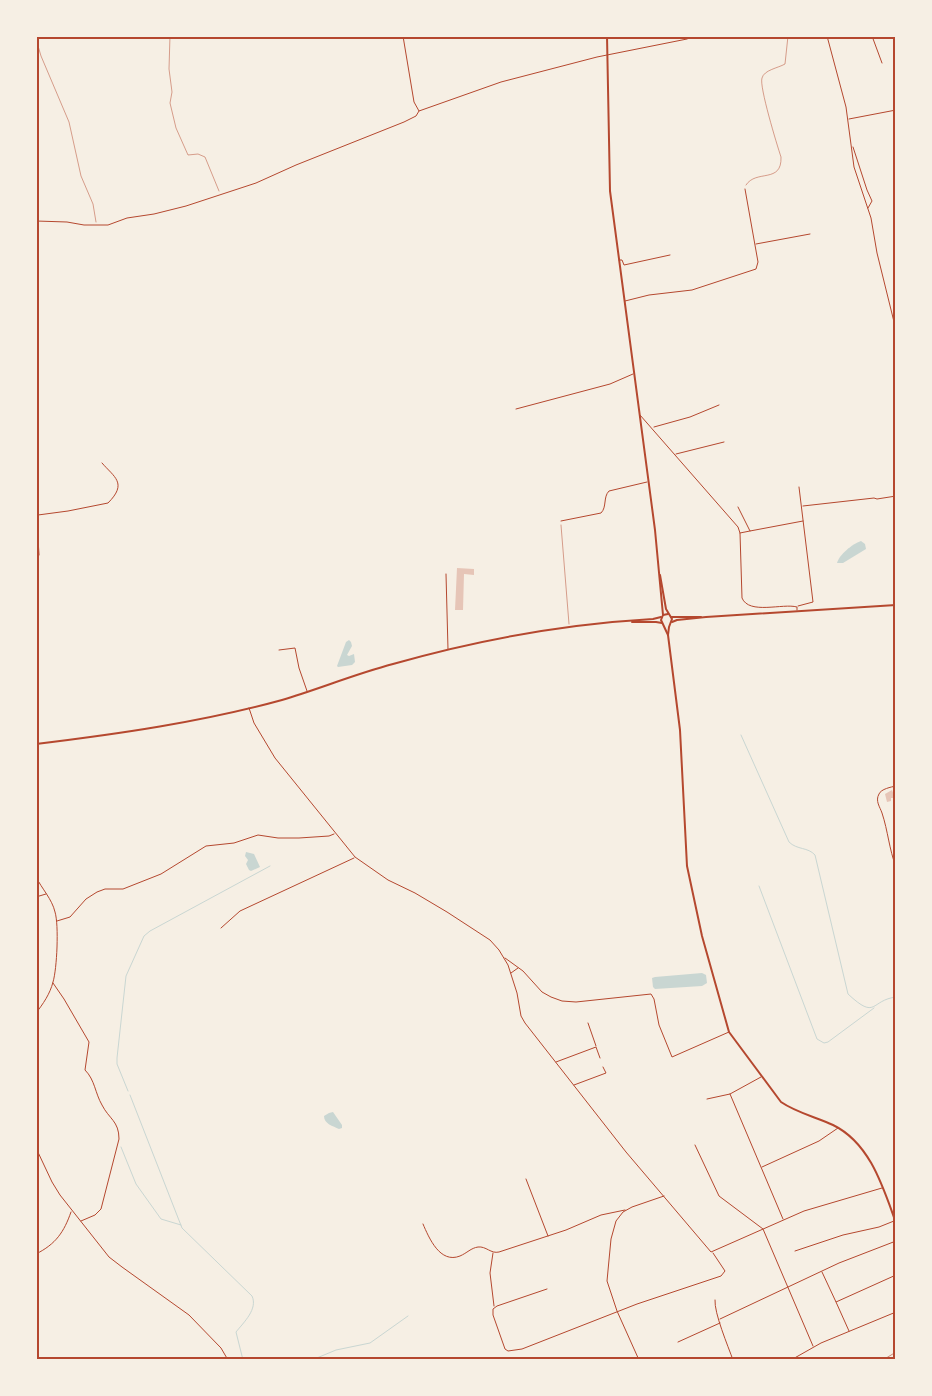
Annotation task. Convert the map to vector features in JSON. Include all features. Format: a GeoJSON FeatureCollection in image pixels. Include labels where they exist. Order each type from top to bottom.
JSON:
{"type":"FeatureCollection","features":[{"type":"Feature","properties":{"kind":"main road"},"geometry":{"type":"LineString","coordinates":[[607,36],[610,191],[660,575],[666,609],[670,616],[668,635],[680,730],[687,866],[709,965],[729,1032],[777,1098],[784,1104],[838,1128],[853,1138],[863,1149],[896,1222]]}},
{"type":"Feature","properties":{"kind":"main road"},"geometry":{"type":"LineString","coordinates":[[660,575],[663,624],[668,635]]}},
{"type":"Feature","properties":{"kind":"main road"},"geometry":{"type":"LineString","coordinates":[[631,622],[656,622],[663,624],[678,620],[706,617],[896,605]]}},
{"type":"Feature","properties":{"kind":"main road"},"geometry":{"type":"LineString","coordinates":[[36,744],[156,727],[249,708],[379,668],[448,650],[569,628],[631,622],[662,616],[706,617]]}},
{"type":"Feature","properties":{"kind":"street"},"geometry":{"type":"LineString","coordinates":[[403,36],[414,102],[420,111]]}},
{"type":"Feature","properties":{"kind":"street"},"geometry":{"type":"LineString","coordinates":[[36,221],[67,222],[96,226],[108,225],[127,218],[154,214],[222,195],[270,178],[296,165],[409,120],[420,111],[501,82],[608,55],[687,39],[693,36]]}},
{"type":"Feature","properties":{"kind":"street"},"geometry":{"type":"LineString","coordinates":[[827,36],[853,146],[872,201],[868,208]]}},
{"type":"Feature","properties":{"kind":"street"},"geometry":{"type":"LineString","coordinates":[[872,36],[882,63]]}},
{"type":"Feature","properties":{"kind":"street"},"geometry":{"type":"LineString","coordinates":[[848,119],[896,110]]}},
{"type":"Feature","properties":{"kind":"street"},"geometry":{"type":"LineString","coordinates":[[853,146],[854,166],[868,208],[896,330]]}},
{"type":"Feature","properties":{"kind":"street"},"geometry":{"type":"LineString","coordinates":[[624,301],[649,294],[692,290],[754,270],[758,265],[745,189]]}},
{"type":"Feature","properties":{"kind":"street"},"geometry":{"type":"LineString","coordinates":[[755,244],[810,234]]}},
{"type":"Feature","properties":{"kind":"street"},"geometry":{"type":"LineString","coordinates":[[619,260],[622,260],[624,265],[670,254]]}},
{"type":"Feature","properties":{"kind":"street"},"geometry":{"type":"LineString","coordinates":[[516,409],[610,384],[634,374]]}},
{"type":"Feature","properties":{"kind":"street"},"geometry":{"type":"LineString","coordinates":[[653,427],[692,416],[719,405]]}},
{"type":"Feature","properties":{"kind":"street"},"geometry":{"type":"LineString","coordinates":[[639,415],[643,416],[653,427],[738,528],[740,533],[742,598],[745,604],[774,608],[797,607],[813,602],[799,487]]}},
{"type":"Feature","properties":{"kind":"street"},"geometry":{"type":"LineString","coordinates":[[676,454],[724,442]]}},
{"type":"Feature","properties":{"kind":"street"},"geometry":{"type":"LineString","coordinates":[[38,514],[68,511],[108,503],[115,494],[118,483],[115,475],[102,463]]}},
{"type":"Feature","properties":{"kind":"street"},"geometry":{"type":"LineString","coordinates":[[561,521],[600,513],[603,510],[606,495],[609,491],[648,482]]}},
{"type":"Feature","properties":{"kind":"street"},"geometry":{"type":"LineString","coordinates":[[802,506],[896,496]]}},
{"type":"Feature","properties":{"kind":"street"},"geometry":{"type":"LineString","coordinates":[[36,506],[38,514],[39,555],[36,560]]}},
{"type":"Feature","properties":{"kind":"street"},"geometry":{"type":"LineString","coordinates":[[738,507],[750,531]]}},
{"type":"Feature","properties":{"kind":"street"},"geometry":{"type":"LineString","coordinates":[[740,533],[803,520]]}},
{"type":"Feature","properties":{"kind":"street"},"geometry":{"type":"LineString","coordinates":[[446,574],[445,607],[448,650]]}},
{"type":"Feature","properties":{"kind":"street"},"geometry":{"type":"LineString","coordinates":[[279,650],[296,648],[299,668],[308,691]]}},
{"type":"Feature","properties":{"kind":"street"},"geometry":{"type":"LineString","coordinates":[[249,708],[254,723],[275,758],[355,857],[388,880],[415,893],[490,940],[505,958],[519,968],[542,992],[551,998],[576,1002],[651,994],[660,1028],[672,1057],[729,1032]]}},
{"type":"Feature","properties":{"kind":"street"},"geometry":{"type":"LineString","coordinates":[[896,786],[878,794],[877,801],[886,826],[891,855],[896,866]]}},
{"type":"Feature","properties":{"kind":"street"},"geometry":{"type":"LineString","coordinates":[[56,921],[70,917],[86,899],[97,892],[109,889],[123,889],[161,874],[206,846],[232,844],[258,835],[292,838],[335,834]]}},
{"type":"Feature","properties":{"kind":"street"},"geometry":{"type":"LineString","coordinates":[[221,928],[240,911],[311,876],[355,857]]}},
{"type":"Feature","properties":{"kind":"street"},"geometry":{"type":"LineString","coordinates":[[36,878],[55,911],[56,921],[53,983],[48,995],[36,1013]]}},
{"type":"Feature","properties":{"kind":"street"},"geometry":{"type":"LineString","coordinates":[[36,898],[46,894]]}},
{"type":"Feature","properties":{"kind":"street"},"geometry":{"type":"LineString","coordinates":[[505,958],[517,993],[521,1016],[626,1152],[712,1253],[725,1271],[721,1276],[617,1311],[549,1339],[508,1351],[502,1345],[492,1311],[495,1307],[547,1289]]}},
{"type":"Feature","properties":{"kind":"street"},"geometry":{"type":"LineString","coordinates":[[510,973],[519,968]]}},
{"type":"Feature","properties":{"kind":"street"},"geometry":{"type":"LineString","coordinates":[[53,983],[89,1042],[85,1070],[91,1076],[103,1107],[119,1131],[119,1139],[101,1209],[95,1216],[80,1221]]}},
{"type":"Feature","properties":{"kind":"street"},"geometry":{"type":"LineString","coordinates":[[588,1023],[600,1058]]}},
{"type":"Feature","properties":{"kind":"street"},"geometry":{"type":"LineString","coordinates":[[555,1062],[596,1047]]}},
{"type":"Feature","properties":{"kind":"street"},"geometry":{"type":"LineString","coordinates":[[574,1085],[606,1073],[604,1067]]}},
{"type":"Feature","properties":{"kind":"street"},"geometry":{"type":"LineString","coordinates":[[707,1099],[730,1094],[762,1077]]}},
{"type":"Feature","properties":{"kind":"street"},"geometry":{"type":"LineString","coordinates":[[730,1094],[783,1219]]}},
{"type":"Feature","properties":{"kind":"street"},"geometry":{"type":"LineString","coordinates":[[761,1167],[819,1141],[838,1128]]}},
{"type":"Feature","properties":{"kind":"street"},"geometry":{"type":"LineString","coordinates":[[695,1145],[718,1196],[763,1230],[813,1346]]}},
{"type":"Feature","properties":{"kind":"street"},"geometry":{"type":"LineString","coordinates":[[36,1148],[52,1182],[72,1211],[109,1257],[199,1323],[221,1348],[228,1360]]}},
{"type":"Feature","properties":{"kind":"street"},"geometry":{"type":"LineString","coordinates":[[526,1179],[548,1236]]}},
{"type":"Feature","properties":{"kind":"street"},"geometry":{"type":"LineString","coordinates":[[712,1253],[783,1219],[814,1207],[882,1188]]}},
{"type":"Feature","properties":{"kind":"street"},"geometry":{"type":"LineString","coordinates":[[423,1224],[434,1246],[446,1256],[460,1256],[479,1247],[493,1253],[548,1236],[602,1215],[625,1210],[664,1196]]}},
{"type":"Feature","properties":{"kind":"street"},"geometry":{"type":"LineString","coordinates":[[625,1210],[616,1221],[611,1239],[607,1281],[617,1311],[639,1360]]}},
{"type":"Feature","properties":{"kind":"street"},"geometry":{"type":"LineString","coordinates":[[36,1254],[62,1235],[72,1211]]}},
{"type":"Feature","properties":{"kind":"street"},"geometry":{"type":"LineString","coordinates":[[85,1226],[88,1219]]}},
{"type":"Feature","properties":{"kind":"street"},"geometry":{"type":"LineString","coordinates":[[795,1251],[843,1235],[896,1222]]}},
{"type":"Feature","properties":{"kind":"street"},"geometry":{"type":"LineString","coordinates":[[720,1319],[821,1271],[896,1241]]}},
{"type":"Feature","properties":{"kind":"street"},"geometry":{"type":"LineString","coordinates":[[493,1253],[490,1273],[495,1307]]}},
{"type":"Feature","properties":{"kind":"street"},"geometry":{"type":"LineString","coordinates":[[821,1271],[849,1332]]}},
{"type":"Feature","properties":{"kind":"street"},"geometry":{"type":"LineString","coordinates":[[836,1302],[896,1275]]}},
{"type":"Feature","properties":{"kind":"street"},"geometry":{"type":"LineString","coordinates":[[715,1300],[720,1323],[733,1360]]}},
{"type":"Feature","properties":{"kind":"street"},"geometry":{"type":"LineString","coordinates":[[793,1359],[813,1346],[896,1312]]}},
{"type":"Feature","properties":{"kind":"street"},"geometry":{"type":"LineString","coordinates":[[678,1342],[720,1323]]}},
{"type":"Feature","properties":{"kind":"path"},"geometry":{"type":"LineString","coordinates":[[170,36],[169,69],[172,92],[170,102],[176,128],[188,155],[198,154],[205,157],[211,168],[217,188],[222,195]]}},
{"type":"Feature","properties":{"kind":"path"},"geometry":{"type":"LineString","coordinates":[[745,189],[748,182],[753,178],[774,174],[780,167],[780,157],[762,91],[761,78],[765,73],[784,64],[788,36]]}},
{"type":"Feature","properties":{"kind":"path"},"geometry":{"type":"LineString","coordinates":[[36,39],[40,56],[69,122],[81,176],[93,204],[96,226]]}},
{"type":"Feature","properties":{"kind":"path"},"geometry":{"type":"LineString","coordinates":[[561,521],[569,628]]}},
{"type":"Feature","properties":{"kind":"shaded area"},"geometry":{"type":"Polygon","coordinates":[[[861,541],[865,544],[866,549],[843,563],[837,563],[846,550],[861,541]]]}},
{"type":"Feature","properties":{"kind":"shaded area"},"geometry":{"type":"Polygon","coordinates":[[[349,640],[352,646],[347,655],[354,654],[355,662],[352,665],[338,667],[346,642],[349,640]]]}},
{"type":"Feature","properties":{"kind":"shaded area"},"geometry":{"type":"Polygon","coordinates":[[[246,852],[254,854],[260,867],[249,870],[246,864],[248,860],[245,856],[246,852]]]}},
{"type":"Feature","properties":{"kind":"shaded area"},"geometry":{"type":"Polygon","coordinates":[[[702,973],[706,975],[707,983],[702,986],[655,989],[653,987],[652,978],[655,977],[702,973]]]}},
{"type":"Feature","properties":{"kind":"shaded area"},"geometry":{"type":"Polygon","coordinates":[[[333,1112],[342,1128],[339,1129],[329,1124],[324,1119],[324,1116],[333,1112]]]}},
{"type":"Feature","properties":{"kind":"building"},"geometry":{"type":"Polygon","coordinates":[[[457,568],[474,569],[474,575],[464,574],[463,610],[455,610],[457,568]]]}},
{"type":"Feature","properties":{"kind":"building"},"geometry":{"type":"Polygon","coordinates":[[[892,790],[894,795],[896,794],[896,798],[891,798],[891,801],[887,802],[885,794],[892,790]]]}},
{"type":"Feature","properties":{"kind":"waterway"},"geometry":{"type":"LineString","coordinates":[[741,735],[789,842],[815,855],[848,994],[857,1002],[869,1008],[896,997]]}},
{"type":"Feature","properties":{"kind":"waterway"},"geometry":{"type":"LineString","coordinates":[[128,1091],[117,1064],[117,1058],[126,976],[144,936],[270,866]]}},
{"type":"Feature","properties":{"kind":"waterway"},"geometry":{"type":"LineString","coordinates":[[759,886],[817,1039],[824,1043],[828,1042],[874,1008]]}},
{"type":"Feature","properties":{"kind":"waterway"},"geometry":{"type":"LineString","coordinates":[[130,1095],[182,1228],[252,1296],[252,1310],[236,1332],[243,1360]]}},
{"type":"Feature","properties":{"kind":"waterway"},"geometry":{"type":"LineString","coordinates":[[121,1147],[136,1184],[161,1219],[181,1225]]}},
{"type":"Feature","properties":{"kind":"waterway"},"geometry":{"type":"LineString","coordinates":[[312,1360],[336,1350],[370,1343],[408,1316]]}},
{"type":"Feature","properties":{"kind":"railway"},"geometry":{"type":"LineString","coordinates":[[883,1360],[896,1352]]}}]}
